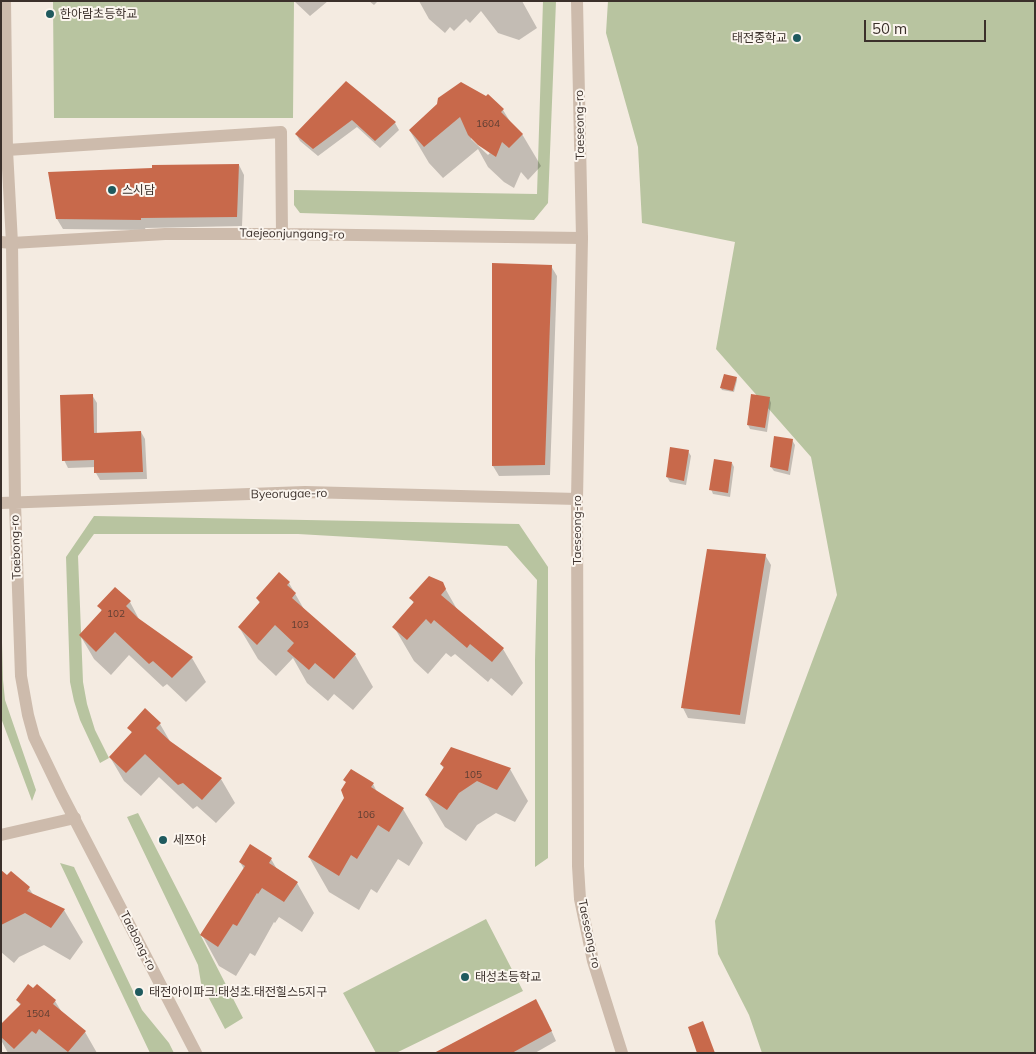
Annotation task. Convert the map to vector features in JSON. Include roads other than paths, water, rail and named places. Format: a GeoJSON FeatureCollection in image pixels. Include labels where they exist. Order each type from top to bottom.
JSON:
{"type":"FeatureCollection","features":[{"type":"Feature","properties":{"kind":"street","name":"Taebong-ro"},"geometry":{"type":"LineString","coordinates":[[5,1],[7,243],[21,676],[34,737],[60,793],[75,818],[196,1053]]}},
{"type":"Feature","properties":{"kind":"street","name":"Taeseong-ro"},"geometry":{"type":"LineString","coordinates":[[577,1],[582,238],[577,499],[578,866],[580,899],[593,961],[622,1053]]}},
{"type":"Feature","properties":{"kind":"street"},"geometry":{"type":"LineString","coordinates":[[7,150],[282,132],[282,234]]}},
{"type":"Feature","properties":{"kind":"street","name":"Taejeonjungang-ro"},"geometry":{"type":"LineString","coordinates":[[7,243],[165,234],[582,238]]}},
{"type":"Feature","properties":{"kind":"street","name":"Byeorugae-ro"},"geometry":{"type":"LineString","coordinates":[[1,503],[305,492],[577,499]]}},
{"type":"Feature","properties":{"kind":"street"},"geometry":{"type":"LineString","coordinates":[[1,835],[75,818]]}},
{"type":"Feature","properties":{"kind":"place","name":"한아람초등학교"},"geometry":{"type":"Point","coordinates":[50,14]}},
{"type":"Feature","properties":{"kind":"place","name":"태전중학교"},"geometry":{"type":"Point","coordinates":[797,38]}},
{"type":"Feature","properties":{"kind":"place","name":"스시담"},"geometry":{"type":"Point","coordinates":[112,190]}},
{"type":"Feature","properties":{"kind":"place","name":"세쯔야"},"geometry":{"type":"Point","coordinates":[163,840]}},
{"type":"Feature","properties":{"kind":"place","name":"태성초등학교"},"geometry":{"type":"Point","coordinates":[465,977]}},
{"type":"Feature","properties":{"kind":"place","name":"태전아이파크.태성초.태전힐스5지구"},"geometry":{"type":"Point","coordinates":[139,992]}}]}
